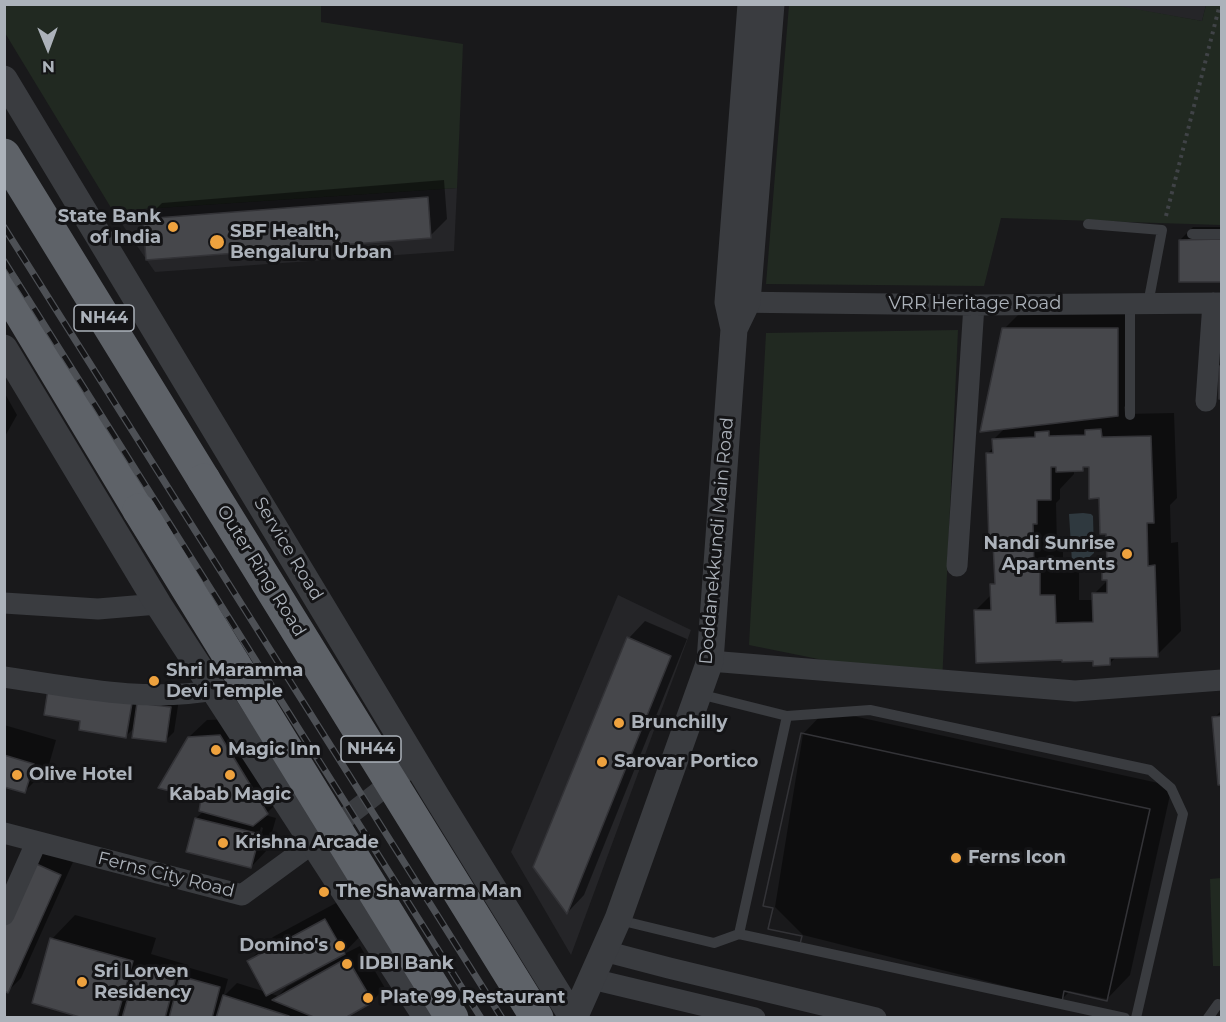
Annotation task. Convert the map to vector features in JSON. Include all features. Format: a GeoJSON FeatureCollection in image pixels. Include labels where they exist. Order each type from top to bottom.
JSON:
{"type":"FeatureCollection","features":[{"type":"Feature","properties":{"kind":"highway","name":"Outer Ring Road"},"geometry":{"type":"LineString","coordinates":[[4,155],[537,1017]]}},
{"type":"Feature","properties":{"kind":"highway"},"geometry":{"type":"LineString","coordinates":[[4,286],[139,510],[452,1017]]}},
{"type":"Feature","properties":{"kind":"street","name":"Doddanekkundi Main Road"},"geometry":{"type":"LineString","coordinates":[[738,302],[751,4]]}},
{"type":"Feature","properties":{"kind":"street","name":"Doddanekkundi Main Road"},"geometry":{"type":"LineString","coordinates":[[574,1017],[618,919],[710,661],[734,329],[771,4]]}},
{"type":"Feature","properties":{"kind":"street","name":"Service Road"},"geometry":{"type":"LineString","coordinates":[[4,79],[416,763],[574,1017]]}},
{"type":"Feature","properties":{"kind":"street","name":"VRR Heritage Road"},"geometry":{"type":"LineString","coordinates":[[738,302],[974,305],[1217,303]]}},
{"type":"Feature","properties":{"kind":"street"},"geometry":{"type":"LineString","coordinates":[[1206,401],[1217,303]]}},
{"type":"Feature","properties":{"kind":"street"},"geometry":{"type":"LineString","coordinates":[[957,566],[974,305]]}},
{"type":"Feature","properties":{"kind":"street"},"geometry":{"type":"LineString","coordinates":[[4,348],[158,604],[427,1017]]}},
{"type":"Feature","properties":{"kind":"street"},"geometry":{"type":"LineString","coordinates":[[4,603],[98,609],[158,604]]}},
{"type":"Feature","properties":{"kind":"street"},"geometry":{"type":"LineString","coordinates":[[710,661],[1075,691],[1221,680]]}},
{"type":"Feature","properties":{"kind":"street"},"geometry":{"type":"LineString","coordinates":[[4,677],[131,694],[172,695],[215,690]]}},
{"type":"Feature","properties":{"kind":"street"},"geometry":{"type":"LineString","coordinates":[[313,843],[416,763]]}},
{"type":"Feature","properties":{"kind":"street","name":"Ferns City Road"},"geometry":{"type":"LineString","coordinates":[[4,833],[242,895],[313,843]]}},
{"type":"Feature","properties":{"kind":"street"},"geometry":{"type":"LineString","coordinates":[[4,915],[36,843]]}},
{"type":"Feature","properties":{"kind":"street"},"geometry":{"type":"LineString","coordinates":[[604,951],[876,1017]]}},
{"type":"Feature","properties":{"kind":"street"},"geometry":{"type":"LineString","coordinates":[[592,979],[755,1017]]}},
{"type":"Feature","properties":{"kind":"lane"},"geometry":{"type":"LineString","coordinates":[[1088,224],[1162,231],[1139,304],[1130,415]]}},
{"type":"Feature","properties":{"kind":"lane"},"geometry":{"type":"LineString","coordinates":[[1192,234],[1221,234]]}},
{"type":"Feature","properties":{"kind":"lane"},"geometry":{"type":"LineString","coordinates":[[698,694],[787,716],[870,710],[1150,770],[1172,788],[1183,814],[1136,1017]]}},
{"type":"Feature","properties":{"kind":"lane"},"geometry":{"type":"LineString","coordinates":[[739,934],[787,716]]}},
{"type":"Feature","properties":{"kind":"lane"},"geometry":{"type":"LineString","coordinates":[[618,919],[714,943],[739,934],[1125,1017]]}},
{"type":"Feature","properties":{"kind":"lane"},"geometry":{"type":"LineString","coordinates":[[1208,1017],[1218,1004]]}},
{"type":"Feature","properties":{"kind":"path"},"geometry":{"type":"LineString","coordinates":[[1162,231],[1220,4]]}},
{"type":"Feature","properties":{"kind":"shaded area"},"geometry":{"type":"Polygon","coordinates":[[[1108,4],[1202,21],[1206,5],[1221,5],[1221,225],[1001,218],[984,286],[766,284],[789,5],[1108,4]]]}},
{"type":"Feature","properties":{"kind":"shaded area"},"geometry":{"type":"Polygon","coordinates":[[[5,5],[321,5],[321,22],[463,44],[457,188],[113,211],[5,33],[5,5]]]}},
{"type":"Feature","properties":{"kind":"shaded area"},"geometry":{"type":"Polygon","coordinates":[[[1108,5],[1206,5],[1202,21],[1108,5]]]}},
{"type":"Feature","properties":{"kind":"shaded area"},"geometry":{"type":"Polygon","coordinates":[[[457,188],[454,251],[155,272],[113,211],[457,188]]]}},
{"type":"Feature","properties":{"kind":"shaded area"},"geometry":{"type":"Polygon","coordinates":[[[958,330],[942,684],[749,645],[766,333],[958,330]]]}},
{"type":"Feature","properties":{"kind":"shaded area"},"geometry":{"type":"Polygon","coordinates":[[[1083,513],[1093,516],[1094,553],[1083,563],[1072,562],[1069,514],[1083,513]]]}},
{"type":"Feature","properties":{"kind":"shaded area"},"geometry":{"type":"Polygon","coordinates":[[[618,595],[691,630],[571,955],[511,852],[618,595]]]}},
{"type":"Feature","properties":{"kind":"shaded area"},"geometry":{"type":"Polygon","coordinates":[[[1221,878],[1221,966],[1213,966],[1210,879],[1221,878]]]}},
{"type":"Feature","properties":{"kind":"building"},"geometry":{"type":"Polygon","coordinates":[[[428,197],[431,238],[146,260],[143,219],[428,197]]]}},
{"type":"Feature","properties":{"kind":"building"},"geometry":{"type":"Polygon","coordinates":[[[1222,239],[1222,282],[1179,282],[1179,240],[1222,239]]]}},
{"type":"Feature","properties":{"kind":"building"},"geometry":{"type":"Polygon","coordinates":[[[1002,328],[1118,328],[1118,416],[980,432],[1002,328]]]}},
{"type":"Feature","properties":{"kind":"building"},"geometry":{"type":"Polygon","coordinates":[[[1219,366],[1222,366],[1222,399],[1219,399],[1219,366]]]}},
{"type":"Feature","properties":{"kind":"building","name":"Nandi Sunrise Apartments"},"geometry":{"type":"Polygon","coordinates":[[[1101,429],[1102,437],[1151,436],[1154,523],[1147,523],[1148,566],[1155,565],[1158,657],[1110,658],[1110,665],[1093,666],[1093,661],[1062,662],[1062,660],[976,663],[974,610],[991,610],[990,584],[995,584],[993,543],[989,543],[986,453],[993,453],[992,439],[1035,437],[1035,432],[1049,431],[1049,436],[1085,435],[1085,430],[1101,429]],[[1051,467],[1051,500],[1037,500],[1037,524],[1033,524],[1034,570],[1040,570],[1040,595],[1055,595],[1056,623],[1093,622],[1092,593],[1107,593],[1107,580],[1102,580],[1102,565],[1107,565],[1106,534],[1100,534],[1099,498],[1089,499],[1089,467],[1083,467],[1083,471],[1056,472],[1056,467],[1051,467]]]}},
{"type":"Feature","properties":{"kind":"building","name":"Sarovar Portico"},"geometry":{"type":"Polygon","coordinates":[[[627,637],[671,656],[567,914],[533,867],[627,637]]]}},
{"type":"Feature","properties":{"kind":"building"},"geometry":{"type":"Polygon","coordinates":[[[48,689],[132,703],[126,738],[79,730],[80,721],[44,715],[48,689]]]}},
{"type":"Feature","properties":{"kind":"building"},"geometry":{"type":"Polygon","coordinates":[[[137,703],[171,707],[166,742],[132,738],[137,703]]]}},
{"type":"Feature","properties":{"kind":"building"},"geometry":{"type":"Polygon","coordinates":[[[1222,716],[1222,785],[1218,785],[1212,717],[1222,716]]]}},
{"type":"Feature","properties":{"kind":"building","name":"Ferns Icon"},"geometry":{"type":"Polygon","coordinates":[[[801,733],[1150,809],[1107,1001],[1064,991],[1062,1002],[800,944],[802,936],[768,929],[773,908],[763,906],[801,733]]]}},
{"type":"Feature","properties":{"kind":"building","name":"Ferns Icon"},"geometry":{"type":"Polygon","coordinates":[[[801,733],[1150,809],[1107,1001],[1064,991],[1062,1002],[800,944],[802,936],[768,929],[773,908],[763,906],[801,733]]]}},
{"type":"Feature","properties":{"kind":"building"},"geometry":{"type":"Polygon","coordinates":[[[220,735],[268,814],[253,826],[199,811],[201,799],[158,788],[188,737],[220,735]]]}},
{"type":"Feature","properties":{"kind":"building","name":"Olive Hotel"},"geometry":{"type":"Polygon","coordinates":[[[4,755],[34,764],[25,793],[4,787],[4,755]]]}},
{"type":"Feature","properties":{"kind":"building","name":"Krishna Arcade"},"geometry":{"type":"Polygon","coordinates":[[[195,818],[260,834],[251,868],[186,852],[195,818]]]}},
{"type":"Feature","properties":{"kind":"building"},"geometry":{"type":"Polygon","coordinates":[[[32,862],[61,875],[8,993],[4,991],[4,924],[32,862]]]}},
{"type":"Feature","properties":{"kind":"building"},"geometry":{"type":"Polygon","coordinates":[[[325,919],[345,954],[266,996],[247,961],[325,919]]]}},
{"type":"Feature","properties":{"kind":"building","name":"Sri Lorven Residency"},"geometry":{"type":"Polygon","coordinates":[[[50,938],[133,961],[117,1018],[83,1018],[32,1003],[50,938]]]}},
{"type":"Feature","properties":{"kind":"building"},"geometry":{"type":"Polygon","coordinates":[[[347,958],[373,1002],[345,1018],[316,1018],[272,1000],[347,958]]]}},
{"type":"Feature","properties":{"kind":"building"},"geometry":{"type":"Polygon","coordinates":[[[137,966],[176,977],[165,1018],[122,1018],[137,966]]]}},
{"type":"Feature","properties":{"kind":"building"},"geometry":{"type":"Polygon","coordinates":[[[180,976],[220,987],[212,1018],[169,1018],[180,976]]]}},
{"type":"Feature","properties":{"kind":"building"},"geometry":{"type":"Polygon","coordinates":[[[223,995],[289,1016],[289,1018],[216,1018],[223,995]]]}},
{"type":"Feature","properties":{"kind":"railway"},"geometry":{"type":"LineString","coordinates":[[4,227],[502,1018]]}},
{"type":"Feature","properties":{"kind":"railway"},"geometry":{"type":"LineString","coordinates":[[4,261],[481,1018]]}},
{"type":"Feature","properties":{"kind":"place","name":"State Bank of India"},"geometry":{"type":"Point","coordinates":[173,227]}},
{"type":"Feature","properties":{"kind":"place","name":"SBF Health, Bengaluru Urban"},"geometry":{"type":"Point","coordinates":[217,242]}},
{"type":"Feature","properties":{"kind":"place","name":"Nandi Sunrise Apartments"},"geometry":{"type":"Point","coordinates":[1127,554]}},
{"type":"Feature","properties":{"kind":"place","name":"Shri Maramma Devi Temple"},"geometry":{"type":"Point","coordinates":[154,681]}},
{"type":"Feature","properties":{"kind":"place","name":"Brunchilly"},"geometry":{"type":"Point","coordinates":[619,723]}},
{"type":"Feature","properties":{"kind":"place","name":"Magic Inn"},"geometry":{"type":"Point","coordinates":[216,750]}},
{"type":"Feature","properties":{"kind":"place","name":"Sarovar Portico"},"geometry":{"type":"Point","coordinates":[602,762]}},
{"type":"Feature","properties":{"kind":"place","name":"Olive Hotel"},"geometry":{"type":"Point","coordinates":[17,775]}},
{"type":"Feature","properties":{"kind":"place","name":"Kabab Magic"},"geometry":{"type":"Point","coordinates":[230,775]}},
{"type":"Feature","properties":{"kind":"place","name":"Krishna Arcade"},"geometry":{"type":"Point","coordinates":[223,843]}},
{"type":"Feature","properties":{"kind":"place","name":"Ferns Icon"},"geometry":{"type":"Point","coordinates":[956,858]}},
{"type":"Feature","properties":{"kind":"place","name":"The Shawarma Man"},"geometry":{"type":"Point","coordinates":[324,892]}},
{"type":"Feature","properties":{"kind":"place","name":"Domino's"},"geometry":{"type":"Point","coordinates":[340,946]}},
{"type":"Feature","properties":{"kind":"place","name":"IDBI Bank"},"geometry":{"type":"Point","coordinates":[347,964]}},
{"type":"Feature","properties":{"kind":"place","name":"Sri Lorven Residency"},"geometry":{"type":"Point","coordinates":[82,982]}},
{"type":"Feature","properties":{"kind":"place","name":"Plate 99 Restaurant"},"geometry":{"type":"Point","coordinates":[368,998]}}]}
